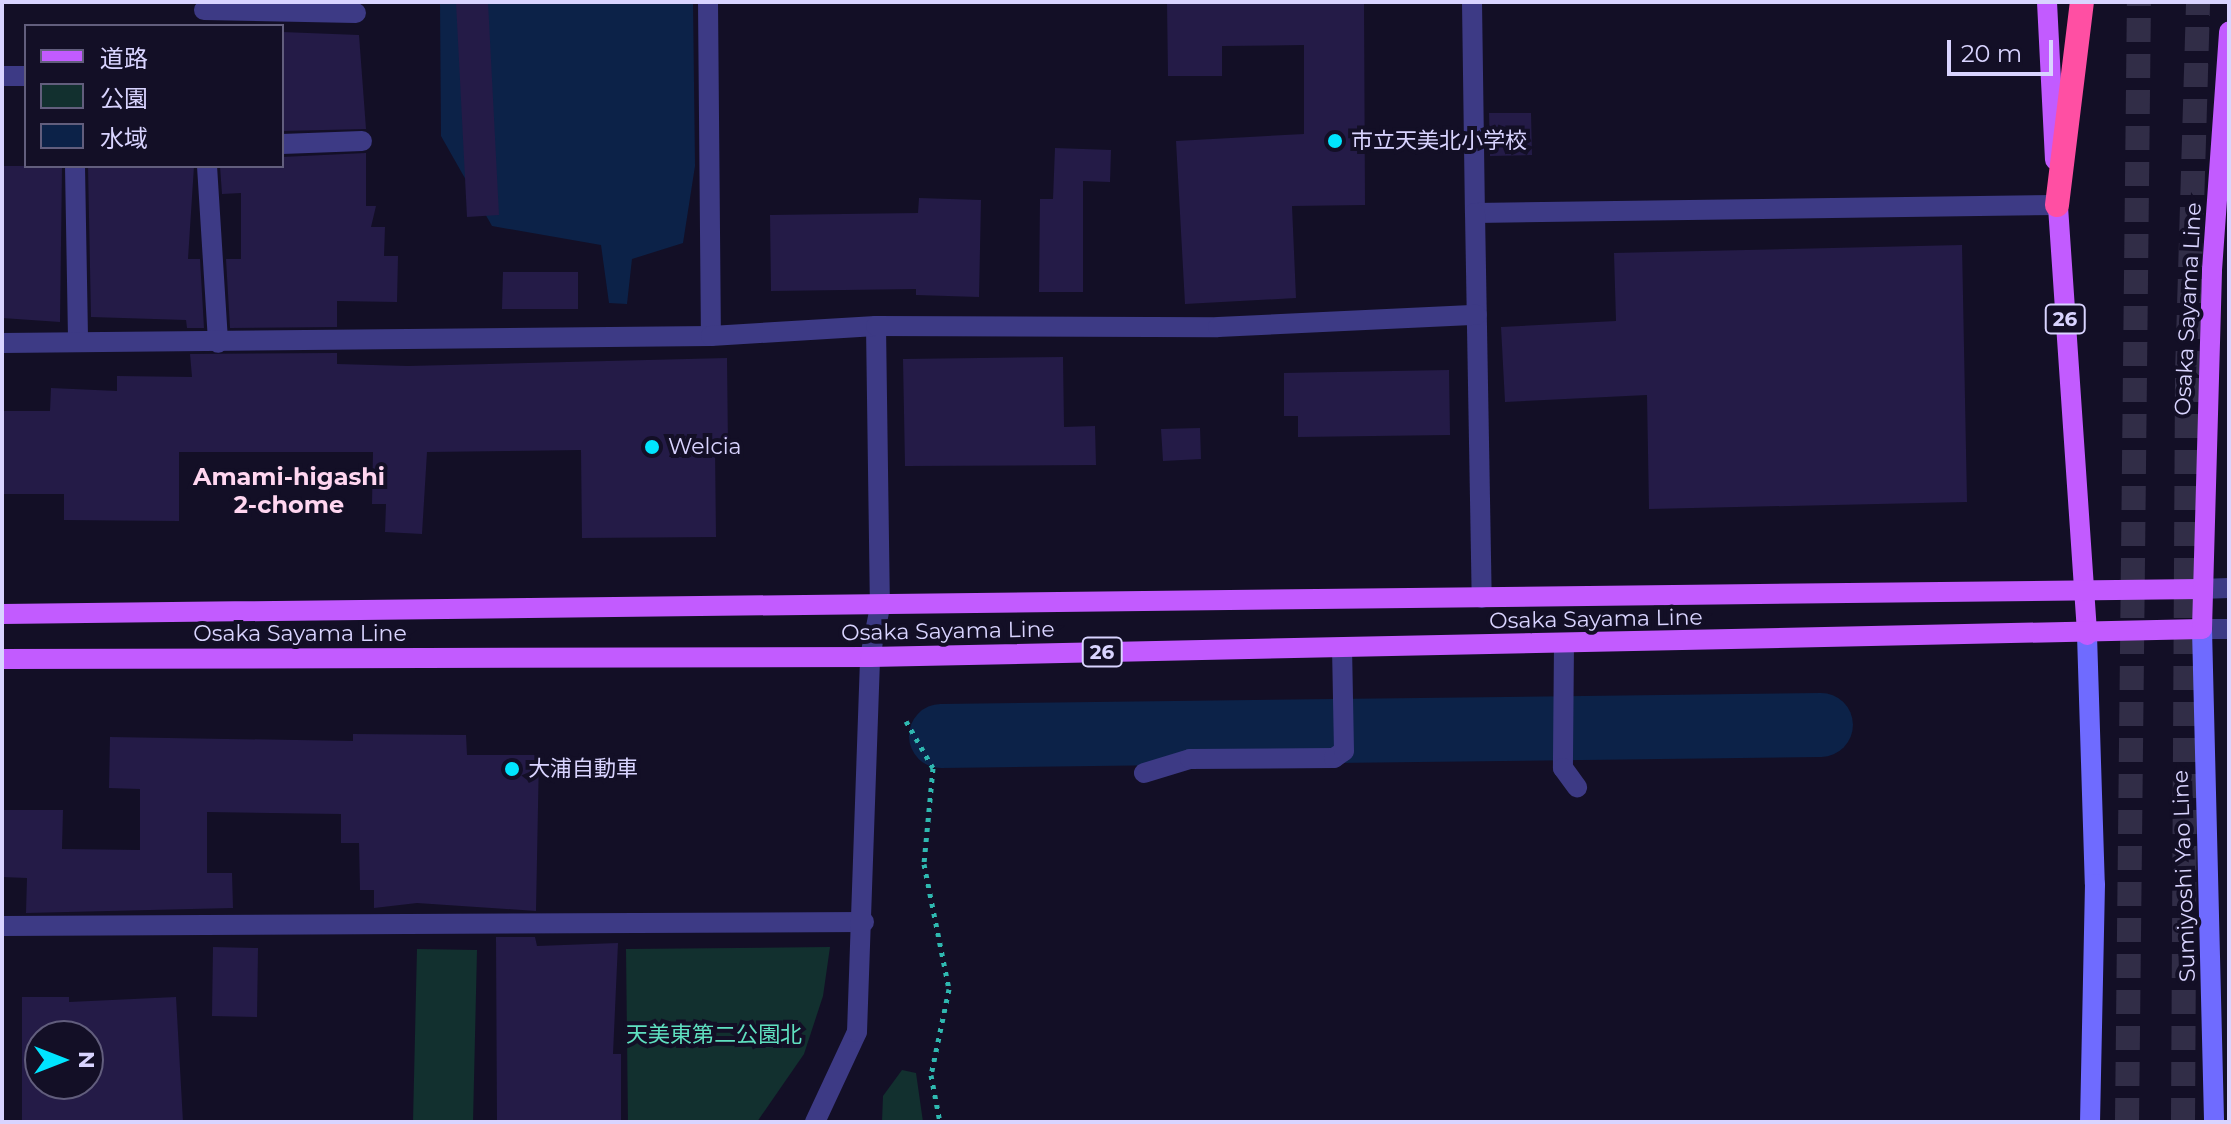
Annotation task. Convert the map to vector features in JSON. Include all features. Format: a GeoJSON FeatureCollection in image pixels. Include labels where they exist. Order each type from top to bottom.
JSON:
{"type":"FeatureCollection","features":[{"type":"Feature","properties":{"kind":"highway"},"geometry":{"type":"LineString","coordinates":[[2057,205],[2082,2]]}},
{"type":"Feature","properties":{"kind":"main road","name":"26"},"geometry":{"type":"LineString","coordinates":[[2047,2],[2057,205],[2087,635]]}},
{"type":"Feature","properties":{"kind":"main road","name":"Osaka Sayama Line"},"geometry":{"type":"LineString","coordinates":[[2,659],[870,657],[2087,635],[2202,629],[2212,270],[2229,32]]}},
{"type":"Feature","properties":{"kind":"main road","name":"Osaka Sayama Line"},"geometry":{"type":"LineString","coordinates":[[2,614],[2084,594],[2201,589]]}},
{"type":"Feature","properties":{"kind":"main road","name":"Sumiyoshi Yao Line"},"geometry":{"type":"LineString","coordinates":[[2202,629],[2214,1122]]}},
{"type":"Feature","properties":{"kind":"main road"},"geometry":{"type":"LineString","coordinates":[[2087,635],[2095,884],[2090,1122]]}},
{"type":"Feature","properties":{"kind":"street"},"geometry":{"type":"LineString","coordinates":[[708,2],[711,336]]}},
{"type":"Feature","properties":{"kind":"street"},"geometry":{"type":"LineString","coordinates":[[1472,2],[1482,598]]}},
{"type":"Feature","properties":{"kind":"street"},"geometry":{"type":"LineString","coordinates":[[204,13],[356,13]]}},
{"type":"Feature","properties":{"kind":"street"},"geometry":{"type":"LineString","coordinates":[[2,76],[24,76]]}},
{"type":"Feature","properties":{"kind":"street"},"geometry":{"type":"LineString","coordinates":[[284,144],[362,141]]}},
{"type":"Feature","properties":{"kind":"street"},"geometry":{"type":"LineString","coordinates":[[75,168],[78,342]]}},
{"type":"Feature","properties":{"kind":"street"},"geometry":{"type":"LineString","coordinates":[[207,168],[218,343]]}},
{"type":"Feature","properties":{"kind":"street"},"geometry":{"type":"LineString","coordinates":[[1475,213],[2057,205]]}},
{"type":"Feature","properties":{"kind":"street"},"geometry":{"type":"LineString","coordinates":[[2,343],[218,343],[385,335],[711,336],[876,326],[1218,327],[1477,315]]}},
{"type":"Feature","properties":{"kind":"street"},"geometry":{"type":"LineString","coordinates":[[815,1122],[857,1032],[864,922],[870,657],[880,607],[876,326]]}},
{"type":"Feature","properties":{"kind":"street"},"geometry":{"type":"LineString","coordinates":[[2201,589],[2229,588]]}},
{"type":"Feature","properties":{"kind":"street"},"geometry":{"type":"LineString","coordinates":[[2202,629],[2229,629]]}},
{"type":"Feature","properties":{"kind":"street"},"geometry":{"type":"LineString","coordinates":[[1564,643],[1563,768],[1577,787]]}},
{"type":"Feature","properties":{"kind":"street"},"geometry":{"type":"LineString","coordinates":[[1144,773],[1190,759],[1334,758],[1344,742],[1342,648]]}},
{"type":"Feature","properties":{"kind":"street"},"geometry":{"type":"LineString","coordinates":[[2,926],[864,922]]}},
{"type":"Feature","properties":{"kind":"path"},"geometry":{"type":"LineString","coordinates":[[906,721],[933,768],[924,864],[949,989],[931,1075],[940,1122]]}},
{"type":"Feature","properties":{"kind":"green space","name":"天美東第二公園北"},"geometry":{"type":"Polygon","coordinates":[[[830,947],[823,996],[804,1054],[757,1122],[628,1122],[626,949],[830,947]]]}},
{"type":"Feature","properties":{"kind":"green space"},"geometry":{"type":"Polygon","coordinates":[[[417,949],[477,950],[473,1122],[413,1122],[417,949]]]}},
{"type":"Feature","properties":{"kind":"green space"},"geometry":{"type":"Polygon","coordinates":[[[902,1070],[916,1073],[923,1122],[882,1122],[883,1096],[902,1070]]]}},
{"type":"Feature","properties":{"kind":"water"},"geometry":{"type":"Polygon","coordinates":[[[440,2],[693,2],[695,166],[683,243],[632,259],[627,304],[609,303],[601,245],[492,226],[441,136],[440,2]]]}},
{"type":"Feature","properties":{"kind":"building"},"geometry":{"type":"Polygon","coordinates":[[[456,2],[488,2],[499,215],[467,217],[456,2]]]}},
{"type":"Feature","properties":{"kind":"building"},"geometry":{"type":"Polygon","coordinates":[[[1167,2],[1364,2],[1365,205],[1292,206],[1296,298],[1185,304],[1176,141],[1304,134],[1304,45],[1222,46],[1222,76],[1168,76],[1167,2]]]}},
{"type":"Feature","properties":{"kind":"building"},"geometry":{"type":"Polygon","coordinates":[[[284,32],[359,35],[366,129],[284,131],[284,32]]]}},
{"type":"Feature","properties":{"kind":"building"},"geometry":{"type":"Polygon","coordinates":[[[1489,113],[1531,113],[1532,155],[1490,156],[1489,113]]]}},
{"type":"Feature","properties":{"kind":"building"},"geometry":{"type":"Polygon","coordinates":[[[1055,148],[1111,150],[1110,182],[1083,181],[1083,292],[1039,292],[1040,199],[1053,199],[1055,148]]]}},
{"type":"Feature","properties":{"kind":"building"},"geometry":{"type":"Polygon","coordinates":[[[366,153],[366,206],[376,206],[371,227],[385,227],[384,256],[398,256],[397,302],[337,301],[337,327],[230,328],[226,259],[241,259],[241,193],[222,194],[220,168],[284,168],[284,157],[366,153]]]}},
{"type":"Feature","properties":{"kind":"building"},"geometry":{"type":"Polygon","coordinates":[[[2,166],[62,168],[60,322],[2,318],[2,166]]]}},
{"type":"Feature","properties":{"kind":"building"},"geometry":{"type":"Polygon","coordinates":[[[88,168],[194,168],[188,259],[200,259],[204,328],[187,328],[186,320],[91,317],[88,168]]]}},
{"type":"Feature","properties":{"kind":"building"},"geometry":{"type":"Polygon","coordinates":[[[919,198],[981,200],[979,297],[916,295],[916,289],[771,291],[770,215],[918,213],[919,198]]]}},
{"type":"Feature","properties":{"kind":"building"},"geometry":{"type":"Polygon","coordinates":[[[1962,245],[1967,502],[1649,509],[1647,395],[1505,402],[1501,327],[1616,321],[1614,253],[1962,245]]]}},
{"type":"Feature","properties":{"kind":"building"},"geometry":{"type":"Polygon","coordinates":[[[503,272],[578,272],[578,309],[502,309],[503,272]]]}},
{"type":"Feature","properties":{"kind":"building"},"geometry":{"type":"Polygon","coordinates":[[[337,353],[337,364],[408,366],[727,358],[728,448],[715,448],[716,537],[582,538],[581,450],[427,452],[422,534],[385,532],[386,504],[372,504],[373,452],[179,452],[179,521],[64,520],[64,494],[2,494],[2,411],[50,411],[51,388],[117,391],[117,376],[192,377],[190,354],[337,353]]]}},
{"type":"Feature","properties":{"kind":"building"},"geometry":{"type":"Polygon","coordinates":[[[1063,357],[1064,427],[1095,426],[1096,465],[905,466],[903,359],[1063,357]]]}},
{"type":"Feature","properties":{"kind":"building"},"geometry":{"type":"Polygon","coordinates":[[[1449,370],[1450,435],[1298,437],[1298,416],[1284,416],[1284,373],[1449,370]]]}},
{"type":"Feature","properties":{"kind":"building"},"geometry":{"type":"Polygon","coordinates":[[[1200,428],[1201,459],[1163,461],[1161,429],[1200,428]]]}},
{"type":"Feature","properties":{"kind":"building"},"geometry":{"type":"Polygon","coordinates":[[[353,734],[466,735],[467,755],[539,755],[536,911],[417,903],[374,908],[374,890],[360,890],[359,843],[341,843],[341,814],[207,812],[207,873],[232,873],[233,908],[26,913],[27,878],[2,877],[2,810],[63,810],[62,849],[140,850],[140,789],[109,788],[110,737],[353,741],[353,734]]]}},
{"type":"Feature","properties":{"kind":"building"},"geometry":{"type":"Polygon","coordinates":[[[496,937],[535,937],[537,946],[618,943],[613,1054],[621,1054],[621,1122],[497,1122],[496,937]]]}},
{"type":"Feature","properties":{"kind":"building"},"geometry":{"type":"Polygon","coordinates":[[[213,947],[258,948],[257,1017],[212,1016],[213,947]]]}},
{"type":"Feature","properties":{"kind":"building"},"geometry":{"type":"Polygon","coordinates":[[[22,997],[69,997],[69,1002],[176,997],[183,1122],[22,1122],[22,997]]]}},
{"type":"Feature","properties":{"kind":"waterway"},"geometry":{"type":"LineString","coordinates":[[941,736],[1821,725]]}},
{"type":"Feature","properties":{"kind":"tunnel"},"geometry":{"type":"LineString","coordinates":[[2127,1122],[2139,2]]}},
{"type":"Feature","properties":{"kind":"tunnel"},"geometry":{"type":"LineString","coordinates":[[2183,1122],[2187,375],[2198,2]]}},
{"type":"Feature","properties":{"kind":"place","name":"市立天美北小学校"},"geometry":{"type":"Point","coordinates":[1335,141]}},
{"type":"Feature","properties":{"kind":"place","name":"Welcia"},"geometry":{"type":"Point","coordinates":[652,447]}},
{"type":"Feature","properties":{"kind":"place","name":"大浦自動車"},"geometry":{"type":"Point","coordinates":[512,769]}},
{"type":"Feature","properties":{"kind":"district","name":"Amami-higashi 2-chome"},"geometry":{"type":"Point","coordinates":[289,491]}}]}
